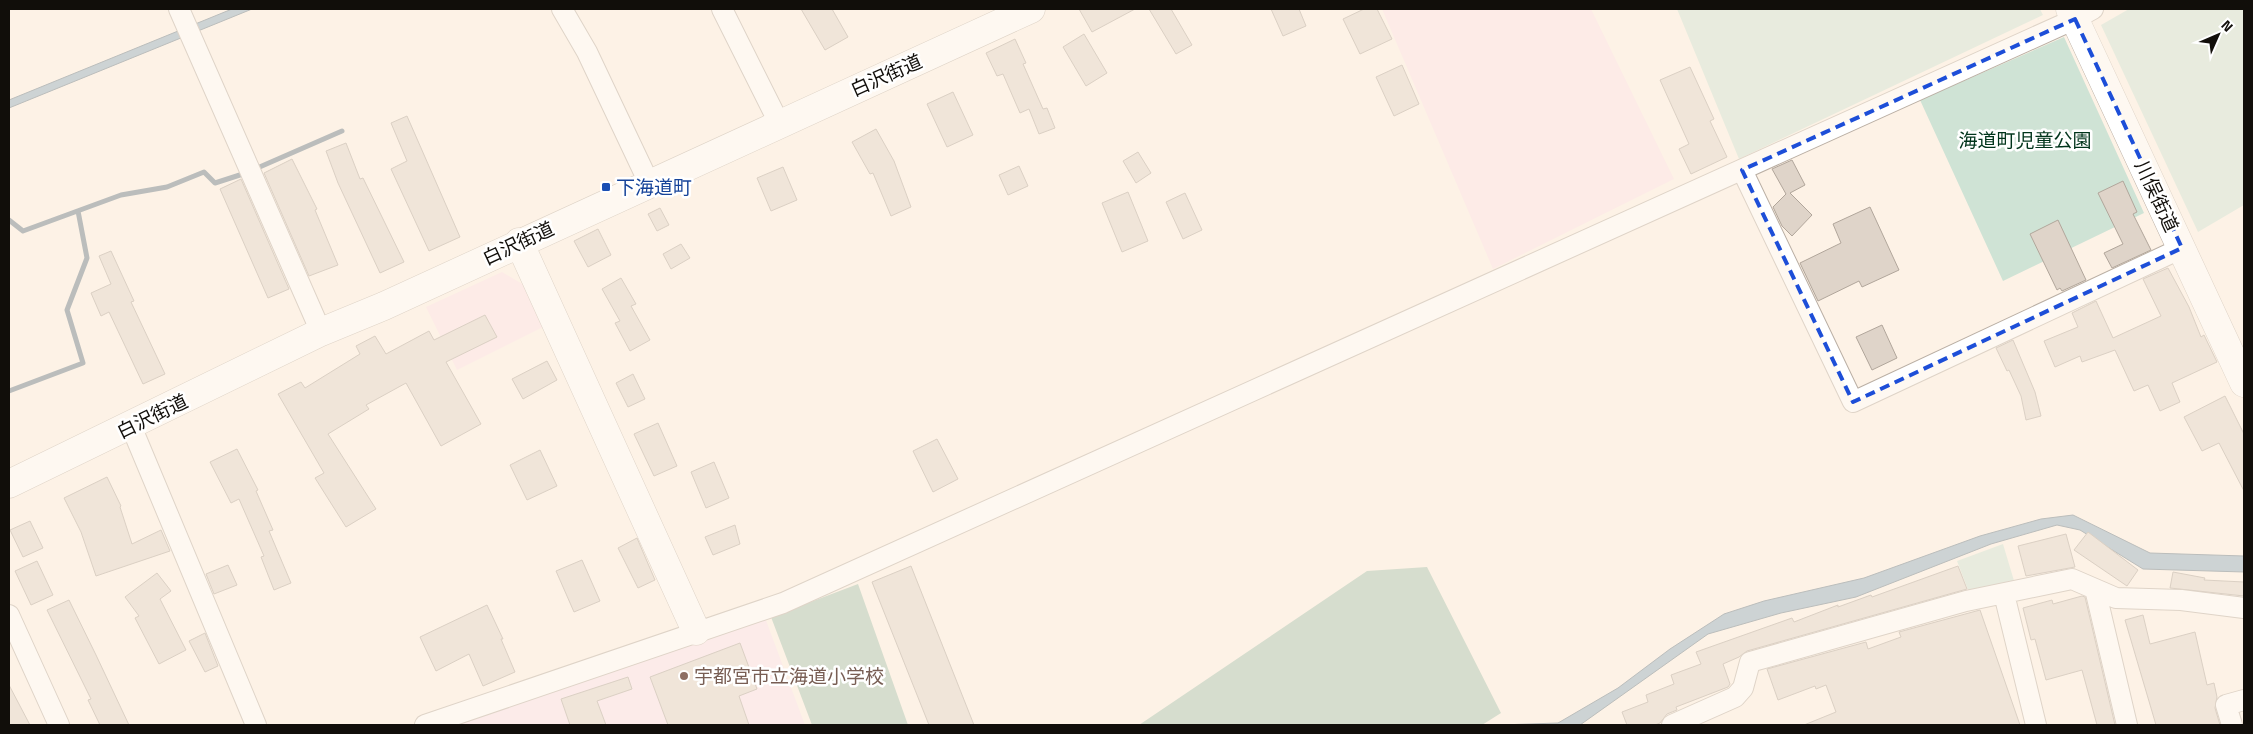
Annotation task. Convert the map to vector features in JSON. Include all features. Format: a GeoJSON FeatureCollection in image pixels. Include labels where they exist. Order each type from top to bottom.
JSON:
{"type":"FeatureCollection","features":[{"type":"Feature","properties":{"kind":"main road","name":"白沢街道"},"geometry":{"type":"LineString","coordinates":[[9,484],[321,332],[384,306],[519,242],[1031,9]]}},
{"type":"Feature","properties":{"kind":"main road","name":"川俣街道"},"geometry":{"type":"LineString","coordinates":[[2079,12],[2182,248],[2244,384]]}},
{"type":"Feature","properties":{"kind":"main road"},"geometry":{"type":"LineString","coordinates":[[519,242],[696,631]]}},
{"type":"Feature","properties":{"kind":"street"},"geometry":{"type":"LineString","coordinates":[[179,9],[321,332]]}},
{"type":"Feature","properties":{"kind":"street"},"geometry":{"type":"LineString","coordinates":[[562,9],[587,52],[649,183]]}},
{"type":"Feature","properties":{"kind":"street"},"geometry":{"type":"LineString","coordinates":[[722,9],[779,123]]}},
{"type":"Feature","properties":{"kind":"street"},"geometry":{"type":"LineString","coordinates":[[425,725],[696,631],[783,603],[1742,170],[2079,12]]}},
{"type":"Feature","properties":{"kind":"street"},"geometry":{"type":"LineString","coordinates":[[1742,170],[1853,402],[2182,248]]}},
{"type":"Feature","properties":{"kind":"street"},"geometry":{"type":"LineString","coordinates":[[131,426],[256,725]]}},
{"type":"Feature","properties":{"kind":"street"},"geometry":{"type":"LineString","coordinates":[[1672,725],[1735,697],[1743,688],[1750,662],[1966,601],[2072,579],[2116,598],[2180,600],[2244,608]]}},
{"type":"Feature","properties":{"kind":"street"},"geometry":{"type":"LineString","coordinates":[[2095,589],[2127,725]]}},
{"type":"Feature","properties":{"kind":"street"},"geometry":{"type":"LineString","coordinates":[[2004,594],[2036,725]]}},
{"type":"Feature","properties":{"kind":"street"},"geometry":{"type":"LineString","coordinates":[[9,615],[59,725]]}},
{"type":"Feature","properties":{"kind":"street"},"geometry":{"type":"LineString","coordinates":[[2232,725],[2226,705],[2244,700]]}},
{"type":"Feature","properties":{"kind":"highlighted area"},"geometry":{"type":"Polygon","coordinates":[[[2075,19],[2182,248],[1853,402],[1742,170],[2075,19]]]}},
{"type":"Feature","properties":{"kind":"shaded area"},"geometry":{"type":"Polygon","coordinates":[[[1382,9],[1591,9],[1674,179],[1493,269],[1382,9]]]}},
{"type":"Feature","properties":{"kind":"shaded area"},"geometry":{"type":"Polygon","coordinates":[[[502,272],[524,285],[543,327],[457,370],[426,307],[502,272]]]}},
{"type":"Feature","properties":{"kind":"shaded area","name":"宇都宮市立海道小学校"},"geometry":{"type":"Polygon","coordinates":[[[764,615],[805,725],[433,725],[764,615]]]}},
{"type":"Feature","properties":{"kind":"green space"},"geometry":{"type":"Polygon","coordinates":[[[1677,9],[2040,9],[2043,15],[1739,159],[1677,9]]]}},
{"type":"Feature","properties":{"kind":"green space"},"geometry":{"type":"Polygon","coordinates":[[[2129,9],[2244,9],[2244,205],[2198,232],[2101,25],[2129,9]]]}},
{"type":"Feature","properties":{"kind":"green space","name":"海道町児童公園"},"geometry":{"type":"Polygon","coordinates":[[[2064,37],[2144,213],[2003,281],[1920,100],[2064,37]]]}},
{"type":"Feature","properties":{"kind":"green space"},"geometry":{"type":"Polygon","coordinates":[[[2003,544],[2015,584],[1970,595],[1957,561],[2003,544]]]}},
{"type":"Feature","properties":{"kind":"green space"},"geometry":{"type":"Polygon","coordinates":[[[1427,567],[1501,713],[1482,725],[1139,725],[1367,571],[1427,567]]]}},
{"type":"Feature","properties":{"kind":"green space"},"geometry":{"type":"Polygon","coordinates":[[[858,584],[908,725],[812,725],[771,617],[858,584]]]}},
{"type":"Feature","properties":{"kind":"water"},"geometry":{"type":"Polygon","coordinates":[[[232,9],[252,9],[9,108],[9,100],[232,9]]]}},
{"type":"Feature","properties":{"kind":"water"},"geometry":{"type":"Polygon","coordinates":[[[2073,515],[2150,553],[2244,556],[2244,572],[2143,569],[2080,530],[2057,525],[1991,544],[1856,597],[1781,613],[1708,634],[1580,725],[1500,725],[1558,723],[1618,688],[1670,649],[1724,614],[1764,601],[1864,578],[1980,536],[2041,519],[2073,515]]]}},
{"type":"Feature","properties":{"kind":"building"},"geometry":{"type":"Polygon","coordinates":[[[801,9],[832,9],[848,37],[825,50],[801,9]]]}},
{"type":"Feature","properties":{"kind":"building"},"geometry":{"type":"Polygon","coordinates":[[[1079,9],[1135,9],[1092,32],[1079,9]]]}},
{"type":"Feature","properties":{"kind":"building"},"geometry":{"type":"Polygon","coordinates":[[[1149,9],[1171,9],[1192,45],[1176,54],[1149,9]]]}},
{"type":"Feature","properties":{"kind":"building"},"geometry":{"type":"Polygon","coordinates":[[[1271,9],[1299,9],[1306,26],[1283,36],[1271,9]]]}},
{"type":"Feature","properties":{"kind":"building"},"geometry":{"type":"Polygon","coordinates":[[[1364,9],[1377,9],[1392,39],[1360,54],[1343,19],[1364,9]]]}},
{"type":"Feature","properties":{"kind":"building"},"geometry":{"type":"Polygon","coordinates":[[[1084,34],[1107,73],[1086,86],[1063,47],[1084,34]]]}},
{"type":"Feature","properties":{"kind":"building"},"geometry":{"type":"Polygon","coordinates":[[[1015,39],[1026,63],[1023,64],[1043,109],[1047,108],[1055,128],[1039,134],[1029,109],[1020,113],[1003,74],[997,76],[986,53],[1015,39]]]}},
{"type":"Feature","properties":{"kind":"building"},"geometry":{"type":"Polygon","coordinates":[[[1402,65],[1419,104],[1394,116],[1376,77],[1402,65]]]}},
{"type":"Feature","properties":{"kind":"building"},"geometry":{"type":"Polygon","coordinates":[[[1690,67],[1714,119],[1710,121],[1727,157],[1691,174],[1679,149],[1689,144],[1660,80],[1690,67]]]}},
{"type":"Feature","properties":{"kind":"building"},"geometry":{"type":"Polygon","coordinates":[[[953,92],[973,135],[947,147],[927,104],[953,92]]]}},
{"type":"Feature","properties":{"kind":"building"},"geometry":{"type":"Polygon","coordinates":[[[407,116],[460,237],[429,251],[391,169],[407,161],[391,123],[407,116]]]}},
{"type":"Feature","properties":{"kind":"building"},"geometry":{"type":"Polygon","coordinates":[[[876,129],[894,161],[911,207],[891,216],[873,173],[870,174],[852,142],[876,129]]]}},
{"type":"Feature","properties":{"kind":"building"},"geometry":{"type":"Polygon","coordinates":[[[346,143],[360,179],[363,178],[404,262],[380,273],[338,183],[326,151],[346,143]]]}},
{"type":"Feature","properties":{"kind":"building"},"geometry":{"type":"Polygon","coordinates":[[[1138,152],[1151,173],[1136,183],[1123,161],[1138,152]]]}},
{"type":"Feature","properties":{"kind":"building"},"geometry":{"type":"Polygon","coordinates":[[[292,159],[317,209],[315,210],[338,265],[309,276],[264,173],[292,159]]]}},
{"type":"Feature","properties":{"kind":"building"},"geometry":{"type":"Polygon","coordinates":[[[1792,160],[1805,185],[1790,193],[1812,215],[1792,236],[1782,226],[1773,207],[1786,194],[1772,169],[1792,160]]]}},
{"type":"Feature","properties":{"kind":"building"},"geometry":{"type":"Polygon","coordinates":[[[1019,166],[1028,186],[1008,195],[999,175],[1019,166]]]}},
{"type":"Feature","properties":{"kind":"building"},"geometry":{"type":"Polygon","coordinates":[[[783,167],[797,200],[771,211],[757,178],[783,167]]]}},
{"type":"Feature","properties":{"kind":"building"},"geometry":{"type":"Polygon","coordinates":[[[241,179],[289,289],[268,298],[220,189],[241,179]]]}},
{"type":"Feature","properties":{"kind":"building"},"geometry":{"type":"Polygon","coordinates":[[[2123,181],[2137,212],[2133,214],[2151,250],[2112,268],[2104,253],[2123,244],[2098,193],[2123,181]]]}},
{"type":"Feature","properties":{"kind":"building"},"geometry":{"type":"Polygon","coordinates":[[[1128,192],[1148,241],[1122,252],[1102,203],[1128,192]]]}},
{"type":"Feature","properties":{"kind":"building"},"geometry":{"type":"Polygon","coordinates":[[[1185,193],[1202,230],[1183,239],[1166,202],[1185,193]]]}},
{"type":"Feature","properties":{"kind":"building"},"geometry":{"type":"Polygon","coordinates":[[[1870,207],[1899,270],[1862,287],[1859,281],[1818,301],[1800,263],[1841,243],[1833,224],[1870,207]]]}},
{"type":"Feature","properties":{"kind":"building"},"geometry":{"type":"Polygon","coordinates":[[[660,208],[669,225],[657,231],[648,214],[660,208]]]}},
{"type":"Feature","properties":{"kind":"building"},"geometry":{"type":"Polygon","coordinates":[[[2058,220],[2086,280],[2062,291],[2060,288],[2057,290],[2030,234],[2058,220]]]}},
{"type":"Feature","properties":{"kind":"building"},"geometry":{"type":"Polygon","coordinates":[[[598,229],[611,255],[588,267],[574,241],[598,229]]]}},
{"type":"Feature","properties":{"kind":"building"},"geometry":{"type":"Polygon","coordinates":[[[681,244],[690,258],[671,269],[663,254],[681,244]]]}},
{"type":"Feature","properties":{"kind":"building"},"geometry":{"type":"Polygon","coordinates":[[[111,251],[134,301],[131,302],[165,374],[143,384],[109,312],[101,316],[91,293],[111,284],[99,256],[111,251]]]}},
{"type":"Feature","properties":{"kind":"building"},"geometry":{"type":"Polygon","coordinates":[[[2168,268],[2189,307],[2201,337],[2204,335],[2217,362],[2172,383],[2180,402],[2160,411],[2148,385],[2134,391],[2115,350],[2082,362],[2080,356],[2055,367],[2044,341],[2078,327],[2072,313],[2096,301],[2113,338],[2161,316],[2143,279],[2168,268]]]}},
{"type":"Feature","properties":{"kind":"building"},"geometry":{"type":"Polygon","coordinates":[[[621,278],[636,304],[631,306],[650,340],[630,351],[615,323],[620,321],[602,289],[621,278]]]}},
{"type":"Feature","properties":{"kind":"building"},"geometry":{"type":"Polygon","coordinates":[[[485,315],[497,337],[446,362],[481,424],[441,446],[406,383],[366,405],[369,409],[328,434],[376,509],[346,527],[315,478],[324,473],[278,394],[301,382],[305,388],[360,354],[356,346],[375,336],[386,354],[429,331],[434,340],[485,315]]]}},
{"type":"Feature","properties":{"kind":"building"},"geometry":{"type":"Polygon","coordinates":[[[1882,325],[1897,358],[1872,370],[1856,337],[1882,325]]]}},
{"type":"Feature","properties":{"kind":"building"},"geometry":{"type":"Polygon","coordinates":[[[2013,340],[2035,392],[2041,416],[2026,420],[2021,396],[1996,348],[2013,340]]]}},
{"type":"Feature","properties":{"kind":"building"},"geometry":{"type":"Polygon","coordinates":[[[547,361],[557,380],[523,399],[512,379],[547,361]]]}},
{"type":"Feature","properties":{"kind":"building"},"geometry":{"type":"Polygon","coordinates":[[[633,374],[645,399],[628,407],[616,383],[633,374]]]}},
{"type":"Feature","properties":{"kind":"building"},"geometry":{"type":"Polygon","coordinates":[[[2225,396],[2244,434],[2244,491],[2219,443],[2202,451],[2184,417],[2225,396]]]}},
{"type":"Feature","properties":{"kind":"building"},"geometry":{"type":"Polygon","coordinates":[[[658,423],[677,466],[654,476],[634,434],[658,423]]]}},
{"type":"Feature","properties":{"kind":"building"},"geometry":{"type":"Polygon","coordinates":[[[937,439],[958,479],[933,492],[913,451],[937,439]]]}},
{"type":"Feature","properties":{"kind":"building"},"geometry":{"type":"Polygon","coordinates":[[[237,449],[258,490],[256,491],[273,530],[269,531],[291,583],[274,590],[261,557],[264,556],[239,499],[231,503],[210,462],[237,449]]]}},
{"type":"Feature","properties":{"kind":"building"},"geometry":{"type":"Polygon","coordinates":[[[540,450],[557,486],[527,500],[510,465],[540,450]]]}},
{"type":"Feature","properties":{"kind":"building"},"geometry":{"type":"Polygon","coordinates":[[[714,462],[729,498],[706,508],[691,472],[714,462]]]}},
{"type":"Feature","properties":{"kind":"building"},"geometry":{"type":"Polygon","coordinates":[[[107,477],[121,506],[132,544],[161,530],[170,551],[96,576],[81,532],[64,498],[107,477]]]}},
{"type":"Feature","properties":{"kind":"building"},"geometry":{"type":"Polygon","coordinates":[[[30,521],[43,548],[23,557],[10,530],[30,521]]]}},
{"type":"Feature","properties":{"kind":"building"},"geometry":{"type":"Polygon","coordinates":[[[735,525],[740,544],[713,555],[705,537],[735,525]]]}},
{"type":"Feature","properties":{"kind":"building"},"geometry":{"type":"Polygon","coordinates":[[[2088,532],[2138,570],[2127,586],[2074,550],[2088,532]]]}},
{"type":"Feature","properties":{"kind":"building"},"geometry":{"type":"Polygon","coordinates":[[[2066,534],[2075,567],[2026,576],[2018,546],[2066,534]]]}},
{"type":"Feature","properties":{"kind":"building"},"geometry":{"type":"Polygon","coordinates":[[[637,538],[655,580],[638,588],[618,548],[637,538]]]}},
{"type":"Feature","properties":{"kind":"building"},"geometry":{"type":"Polygon","coordinates":[[[582,560],[600,601],[574,612],[556,571],[582,560]]]}},
{"type":"Feature","properties":{"kind":"building"},"geometry":{"type":"Polygon","coordinates":[[[37,561],[53,595],[31,605],[15,571],[37,561]]]}},
{"type":"Feature","properties":{"kind":"building"},"geometry":{"type":"Polygon","coordinates":[[[228,565],[237,585],[214,594],[206,574],[228,565]]]}},
{"type":"Feature","properties":{"kind":"building"},"geometry":{"type":"Polygon","coordinates":[[[911,566],[974,725],[929,725],[872,582],[911,566]]]}},
{"type":"Feature","properties":{"kind":"building"},"geometry":{"type":"Polygon","coordinates":[[[1958,566],[1967,589],[1747,651],[1723,664],[1730,684],[1728,687],[1676,707],[1677,710],[1667,714],[1660,723],[1655,725],[1627,725],[1622,712],[1648,702],[1646,695],[1674,684],[1671,675],[1701,664],[1696,652],[1792,618],[1794,622],[1838,605],[1838,607],[1871,595],[1872,597],[1958,566]]]}},
{"type":"Feature","properties":{"kind":"building"},"geometry":{"type":"Polygon","coordinates":[[[2173,572],[2205,578],[2204,580],[2244,582],[2244,596],[2170,588],[2173,572]]]}},
{"type":"Feature","properties":{"kind":"building"},"geometry":{"type":"Polygon","coordinates":[[[157,573],[171,591],[160,599],[186,650],[159,664],[135,618],[139,616],[125,597],[157,573]]]}},
{"type":"Feature","properties":{"kind":"building"},"geometry":{"type":"Polygon","coordinates":[[[2082,596],[2085,597],[2115,725],[2097,725],[2082,670],[2046,680],[2035,639],[2031,640],[2023,608],[2052,600],[2053,604],[2082,596]]]}},
{"type":"Feature","properties":{"kind":"building"},"geometry":{"type":"Polygon","coordinates":[[[69,600],[129,725],[100,725],[88,700],[91,699],[47,610],[69,600]]]}},
{"type":"Feature","properties":{"kind":"building"},"geometry":{"type":"Polygon","coordinates":[[[487,605],[503,639],[501,639],[515,672],[483,686],[469,654],[436,671],[420,637],[487,605]]]}},
{"type":"Feature","properties":{"kind":"building"},"geometry":{"type":"Polygon","coordinates":[[[1980,610],[2020,725],[1804,725],[1836,712],[1826,685],[1816,689],[1815,686],[1778,700],[1767,669],[1866,642],[1868,649],[1901,637],[1899,632],[1980,610]]]}},
{"type":"Feature","properties":{"kind":"building"},"geometry":{"type":"Polygon","coordinates":[[[2143,615],[2150,644],[2195,632],[2207,685],[2214,683],[2217,697],[2215,708],[2220,725],[2156,725],[2125,620],[2143,615]]]}},
{"type":"Feature","properties":{"kind":"building"},"geometry":{"type":"Polygon","coordinates":[[[205,633],[218,666],[205,672],[189,641],[205,633]]]}},
{"type":"Feature","properties":{"kind":"building"},"geometry":{"type":"Polygon","coordinates":[[[740,643],[757,689],[739,696],[749,725],[668,725],[650,677],[740,643]]]}},
{"type":"Feature","properties":{"kind":"building"},"geometry":{"type":"Polygon","coordinates":[[[628,677],[632,689],[597,701],[606,725],[570,725],[561,699],[628,677]]]}},
{"type":"Feature","properties":{"kind":"building"},"geometry":{"type":"Polygon","coordinates":[[[9,685],[30,725],[9,725],[9,685]]]}},
{"type":"Feature","properties":{"kind":"waterway"},"geometry":{"type":"LineString","coordinates":[[255,169],[342,131]]}},
{"type":"Feature","properties":{"kind":"waterway"},"geometry":{"type":"LineString","coordinates":[[9,220],[23,231],[121,195],[167,187],[204,172],[215,183],[246,173]]}},
{"type":"Feature","properties":{"kind":"waterway"},"geometry":{"type":"LineString","coordinates":[[9,391],[83,363],[67,310],[87,258],[78,211]]}},
{"type":"Feature","properties":{"kind":"place","name":"下海道町"},"geometry":{"type":"Point","coordinates":[606,187]}},
{"type":"Feature","properties":{"kind":"place","name":"宇都宮市立海道小学校"},"geometry":{"type":"Point","coordinates":[684,676]}}]}
